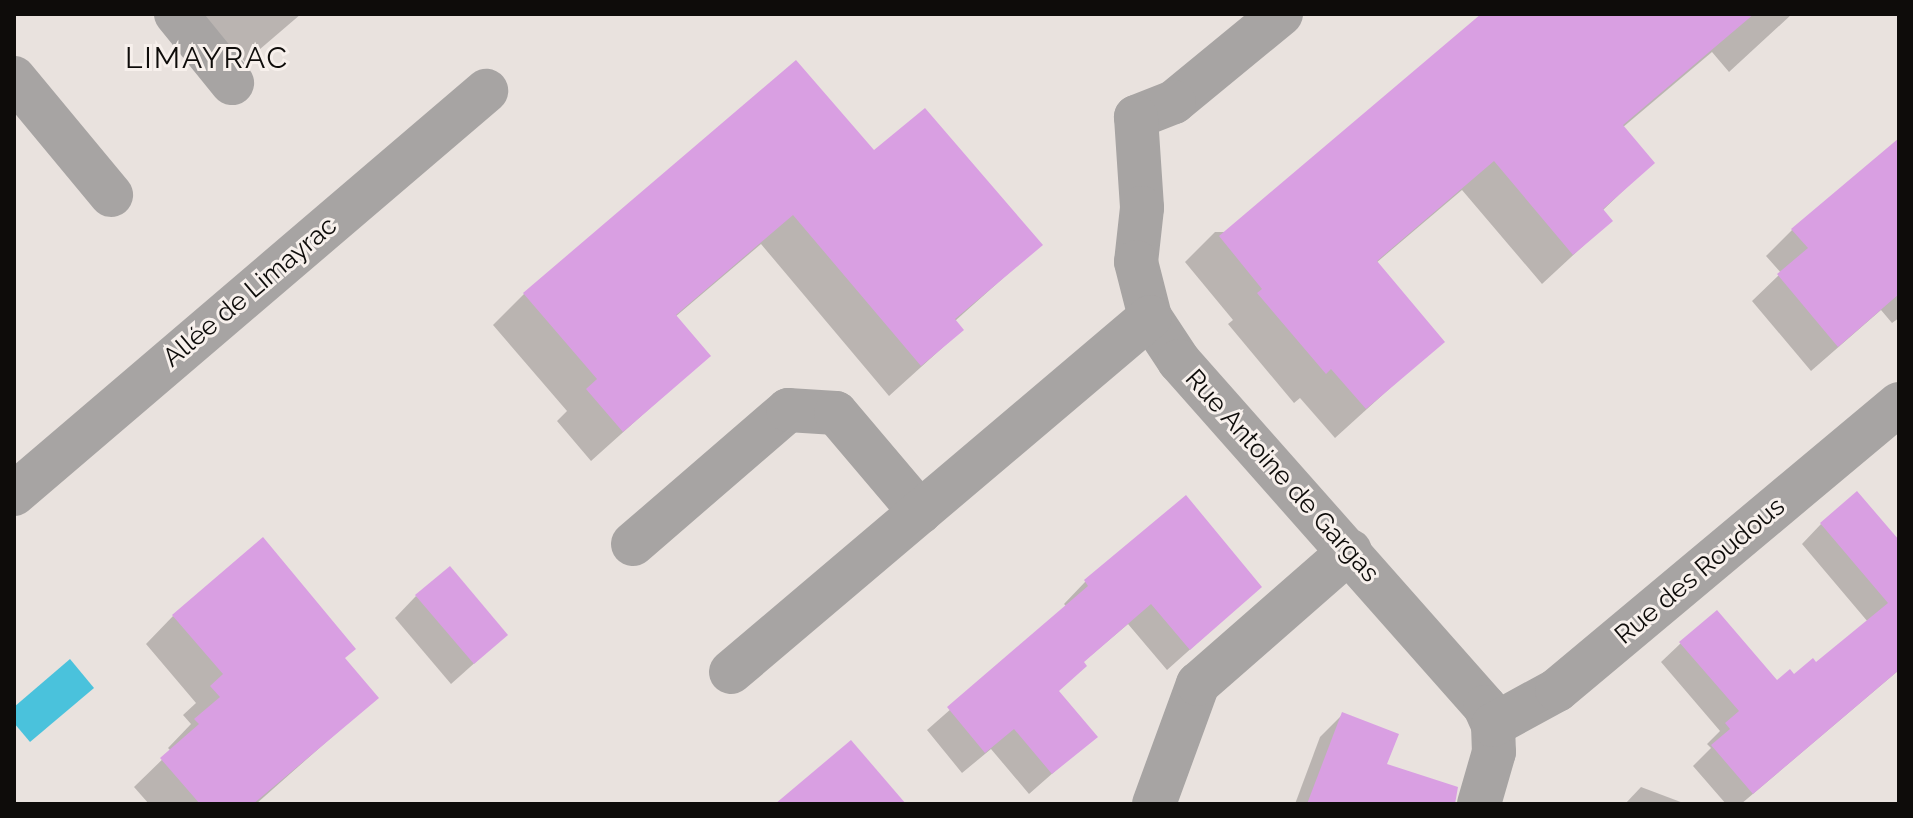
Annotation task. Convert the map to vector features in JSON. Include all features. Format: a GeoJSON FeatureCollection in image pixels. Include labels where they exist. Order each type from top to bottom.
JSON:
{"type":"FeatureCollection","features":[{"type":"Feature","properties":{"kind":"street"},"geometry":{"type":"LineString","coordinates":[[176,14],[232,83]]}},
{"type":"Feature","properties":{"kind":"street","name":"Rue Antoine de Gargas"},"geometry":{"type":"LineString","coordinates":[[1281,14],[1174,102],[1136,117],[1142,208],[1136,262],[1150,317],[1179,361],[1467,682],[1485,707],[1493,725]]}},
{"type":"Feature","properties":{"kind":"street"},"geometry":{"type":"LineString","coordinates":[[14,78],[111,195]]}},
{"type":"Feature","properties":{"kind":"street","name":"Allée de Limayrac"},"geometry":{"type":"LineString","coordinates":[[14,494],[486,91]]}},
{"type":"Feature","properties":{"kind":"street"},"geometry":{"type":"LineString","coordinates":[[731,672],[1150,317]]}},
{"type":"Feature","properties":{"kind":"street","name":"Rue des Roudous"},"geometry":{"type":"LineString","coordinates":[[1493,725],[1557,690],[1899,404]]}},
{"type":"Feature","properties":{"kind":"street"},"geometry":{"type":"LineString","coordinates":[[633,544],[788,410],[836,413],[920,512]]}},
{"type":"Feature","properties":{"kind":"street"},"geometry":{"type":"LineString","coordinates":[[1151,797],[1198,684],[1350,551]]}},
{"type":"Feature","properties":{"kind":"street"},"geometry":{"type":"LineString","coordinates":[[1479,804],[1494,752],[1493,725]]}},
{"type":"Feature","properties":{"kind":"water"},"geometry":{"type":"Polygon","coordinates":[[[70,659],[94,688],[30,742],[14,723],[14,707],[70,659]]]}},
{"type":"Feature","properties":{"kind":"building"},"geometry":{"type":"Polygon","coordinates":[[[1481,14],[1754,14],[1623,125],[1655,163],[1603,209],[1613,221],[1573,255],[1494,161],[1377,261],[1445,342],[1366,409],[1331,369],[1326,374],[1257,293],[1262,289],[1219,236],[1481,14]]]}},
{"type":"Feature","properties":{"kind":"building"},"geometry":{"type":"Polygon","coordinates":[[[796,60],[874,150],[925,108],[1043,245],[955,319],[964,330],[921,366],[793,215],[676,315],[711,356],[623,432],[586,389],[597,379],[523,293],[796,60]]]}},
{"type":"Feature","properties":{"kind":"building"},"geometry":{"type":"Polygon","coordinates":[[[1899,138],[1899,294],[1838,347],[1777,274],[1808,248],[1791,229],[1899,138]]]}},
{"type":"Feature","properties":{"kind":"building"},"geometry":{"type":"Polygon","coordinates":[[[1857,491],[1899,540],[1899,670],[1753,794],[1711,745],[1730,729],[1725,723],[1739,711],[1679,642],[1717,610],[1777,680],[1790,669],[1794,674],[1813,658],[1816,662],[1888,603],[1820,523],[1857,491]]]}},
{"type":"Feature","properties":{"kind":"building"},"geometry":{"type":"Polygon","coordinates":[[[1186,495],[1262,587],[1190,650],[1151,604],[1084,662],[1087,666],[1059,691],[1098,737],[1052,774],[1014,729],[985,753],[947,707],[1088,586],[1084,580],[1186,495]]]}},
{"type":"Feature","properties":{"kind":"building"},"geometry":{"type":"Polygon","coordinates":[[[263,537],[356,649],[345,658],[379,698],[253,804],[200,804],[160,758],[199,724],[194,719],[220,697],[210,686],[223,674],[172,615],[263,537]]]}},
{"type":"Feature","properties":{"kind":"building"},"geometry":{"type":"Polygon","coordinates":[[[450,566],[508,635],[474,664],[415,595],[450,566]]]}},
{"type":"Feature","properties":{"kind":"building"},"geometry":{"type":"Polygon","coordinates":[[[1342,712],[1399,734],[1387,764],[1458,787],[1455,804],[1307,804],[1342,712]]]}},
{"type":"Feature","properties":{"kind":"building"},"geometry":{"type":"Polygon","coordinates":[[[851,740],[906,804],[775,804],[851,740]]]}},
{"type":"Feature","properties":{"kind":"district","name":"LIMAYRAC"},"geometry":{"type":"Point","coordinates":[207,58]}}]}
